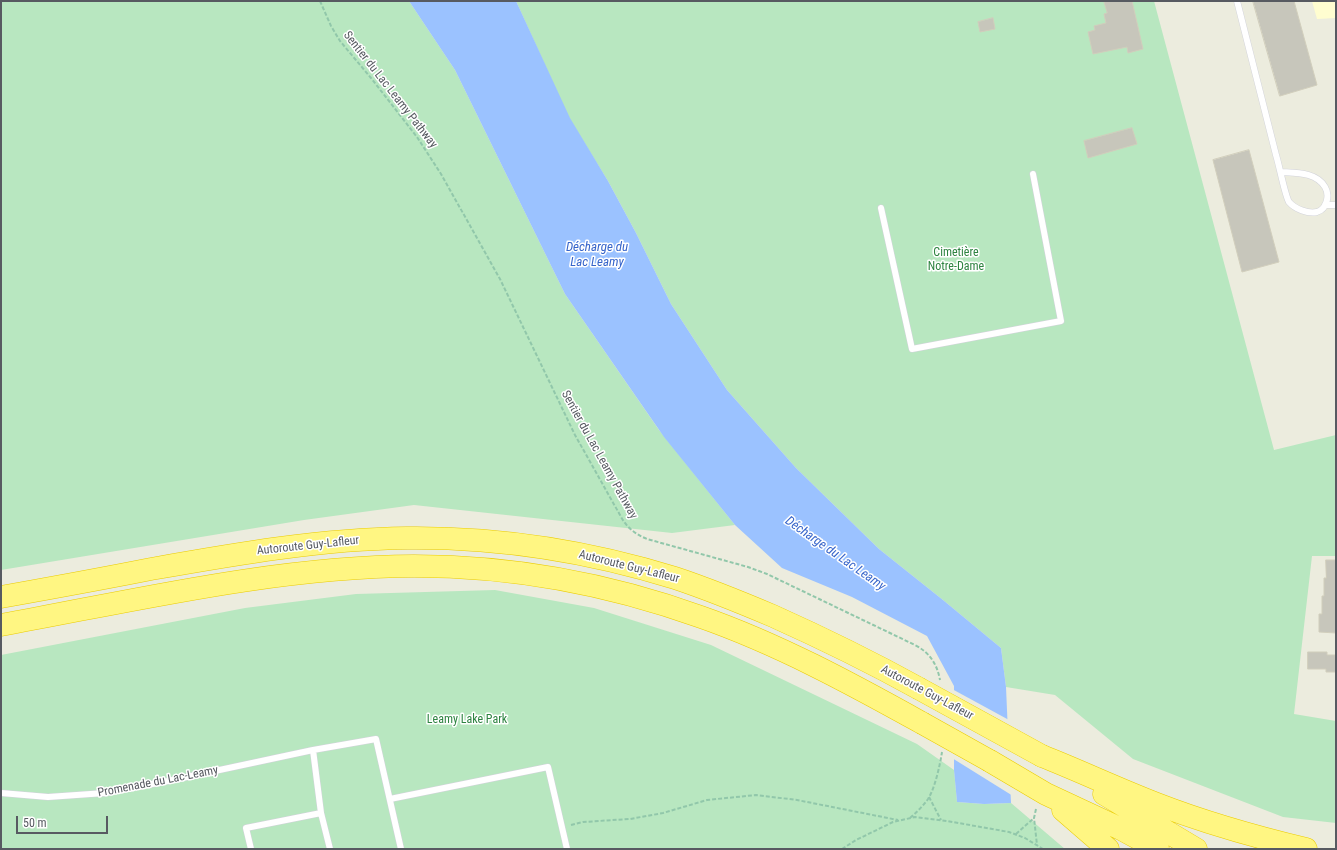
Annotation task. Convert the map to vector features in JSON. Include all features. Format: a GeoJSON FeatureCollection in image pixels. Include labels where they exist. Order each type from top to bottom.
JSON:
{"type":"FeatureCollection","features":[{"type":"Feature","properties":{"kind":"highway","name":"Autoroute Guy-Lafleur"},"geometry":{"type":"LineString","coordinates":[[1,597],[220,557],[300,546],[363,540],[406,538],[500,542],[548,548],[605,559],[700,587],[818,637],[918,688],[1042,756],[1196,849]]}},
{"type":"Feature","properties":{"kind":"highway"},"geometry":{"type":"LineString","coordinates":[[1,625],[196,589],[304,573],[366,568],[411,566],[496,570],[546,576],[591,585],[640,597],[701,616],[801,659],[922,723],[1041,802],[1108,849]]}},
{"type":"Feature","properties":{"kind":"highway"},"geometry":{"type":"LineString","coordinates":[[1042,756],[1189,816],[1244,833],[1306,849]]}},
{"type":"Feature","properties":{"kind":"highway"},"geometry":{"type":"LineString","coordinates":[[1041,802],[1121,829],[1158,849]]}},
{"type":"Feature","properties":{"kind":"lane"},"geometry":{"type":"LineString","coordinates":[[1237,1],[1288,200],[1293,205],[1306,212],[1313,213],[1321,210],[1325,206],[1327,197],[1326,189],[1320,180],[1310,175],[1281,172]]}},
{"type":"Feature","properties":{"kind":"lane"},"geometry":{"type":"LineString","coordinates":[[881,208],[912,349],[1061,321],[1033,174]]}},
{"type":"Feature","properties":{"kind":"lane"},"geometry":{"type":"LineString","coordinates":[[1325,206],[1336,205]]}},
{"type":"Feature","properties":{"kind":"lane","name":"Promenade du Lac-Leamy"},"geometry":{"type":"LineString","coordinates":[[1,793],[48,797],[106,793],[313,750],[376,739],[390,799]]}},
{"type":"Feature","properties":{"kind":"lane"},"geometry":{"type":"LineString","coordinates":[[313,750],[321,813],[330,849]]}},
{"type":"Feature","properties":{"kind":"lane"},"geometry":{"type":"LineString","coordinates":[[401,849],[390,799],[548,767],[567,849]]}},
{"type":"Feature","properties":{"kind":"lane"},"geometry":{"type":"LineString","coordinates":[[251,849],[246,828],[321,813]]}},
{"type":"Feature","properties":{"kind":"path","name":"Sentier du Lac Leamy Pathway"},"geometry":{"type":"LineString","coordinates":[[320,1],[340,41],[424,146],[438,168],[503,284],[575,435],[620,515],[629,528],[637,535],[647,539],[748,567],[767,574],[915,645],[927,652],[931,657],[937,667],[940,684]]}},
{"type":"Feature","properties":{"kind":"path"},"geometry":{"type":"LineString","coordinates":[[910,818],[923,806],[929,797],[943,749]]}},
{"type":"Feature","properties":{"kind":"path"},"geometry":{"type":"LineString","coordinates":[[562,827],[583,822],[630,819],[663,814],[707,800],[756,796],[797,800],[898,820]]}},
{"type":"Feature","properties":{"kind":"path"},"geometry":{"type":"LineString","coordinates":[[929,797],[941,820]]}},
{"type":"Feature","properties":{"kind":"path"},"geometry":{"type":"LineString","coordinates":[[1016,834],[1034,818],[1041,802]]}},
{"type":"Feature","properties":{"kind":"path"},"geometry":{"type":"LineString","coordinates":[[842,849],[856,840],[898,820],[910,818],[941,820],[1000,830],[1016,834],[1043,849]]}},
{"type":"Feature","properties":{"kind":"path"},"geometry":{"type":"LineString","coordinates":[[1034,818],[1037,845]]}},
{"type":"Feature","properties":{"kind":"shaded area"},"geometry":{"type":"Polygon","coordinates":[[[1312,1],[1336,1],[1336,18],[1317,19],[1312,1]]]}},
{"type":"Feature","properties":{"kind":"green space"},"geometry":{"type":"Polygon","coordinates":[[[1,1],[409,1],[455,70],[565,294],[659,430],[735,525],[672,533],[414,505],[304,520],[1,570],[1,1]]]}},
{"type":"Feature","properties":{"kind":"green space","name":"Cimetière Notre-Dame"},"geometry":{"type":"Polygon","coordinates":[[[516,1],[1154,1],[1274,450],[1336,435],[1336,556],[1312,556],[1294,714],[1336,721],[1336,823],[1283,817],[1133,759],[1055,695],[1006,687],[1001,648],[879,549],[796,468],[727,390],[671,304],[636,233],[608,181],[569,118],[516,1]]]}},
{"type":"Feature","properties":{"kind":"green space","name":"Leamy Lake Park"},"geometry":{"type":"Polygon","coordinates":[[[495,590],[594,608],[711,645],[917,744],[954,770],[957,802],[984,804],[1011,803],[1065,849],[1,849],[1,655],[245,608],[356,594],[495,590]]]}},
{"type":"Feature","properties":{"kind":"water","name":"Décharge du Lac Leamy"},"geometry":{"type":"Polygon","coordinates":[[[409,1],[516,1],[570,118],[608,181],[636,233],[671,304],[727,390],[796,468],[879,549],[1001,648],[1006,687],[1011,803],[984,804],[957,802],[954,770],[954,686],[927,636],[852,597],[782,568],[735,525],[664,437],[565,294],[455,70],[409,1]]]}},
{"type":"Feature","properties":{"kind":"pier"},"geometry":{"type":"Polygon","coordinates":[[[952,689],[1009,720],[1013,796],[952,758],[952,689]]]}},
{"type":"Feature","properties":{"kind":"building"},"geometry":{"type":"Polygon","coordinates":[[[1104,1],[1132,1],[1143,49],[1128,53],[1127,47],[1093,54],[1088,32],[1095,30],[1094,26],[1106,23],[1104,14],[1107,13],[1104,1]]]}},
{"type":"Feature","properties":{"kind":"building"},"geometry":{"type":"Polygon","coordinates":[[[1253,1],[1294,1],[1317,85],[1280,96],[1253,1]]]}},
{"type":"Feature","properties":{"kind":"building"},"geometry":{"type":"Polygon","coordinates":[[[993,18],[995,29],[980,32],[978,22],[993,18]]]}},
{"type":"Feature","properties":{"kind":"building"},"geometry":{"type":"Polygon","coordinates":[[[1132,128],[1137,144],[1088,158],[1084,141],[1132,128]]]}},
{"type":"Feature","properties":{"kind":"building"},"geometry":{"type":"Polygon","coordinates":[[[1249,150],[1279,262],[1242,272],[1213,160],[1249,150]]]}},
{"type":"Feature","properties":{"kind":"building"},"geometry":{"type":"Polygon","coordinates":[[[1326,560],[1336,560],[1336,633],[1319,632],[1319,614],[1322,614],[1324,578],[1326,578],[1326,560]]]}},
{"type":"Feature","properties":{"kind":"building"},"geometry":{"type":"Polygon","coordinates":[[[1308,652],[1327,652],[1327,655],[1335,655],[1336,672],[1326,672],[1326,669],[1308,669],[1308,652]]]}}]}
